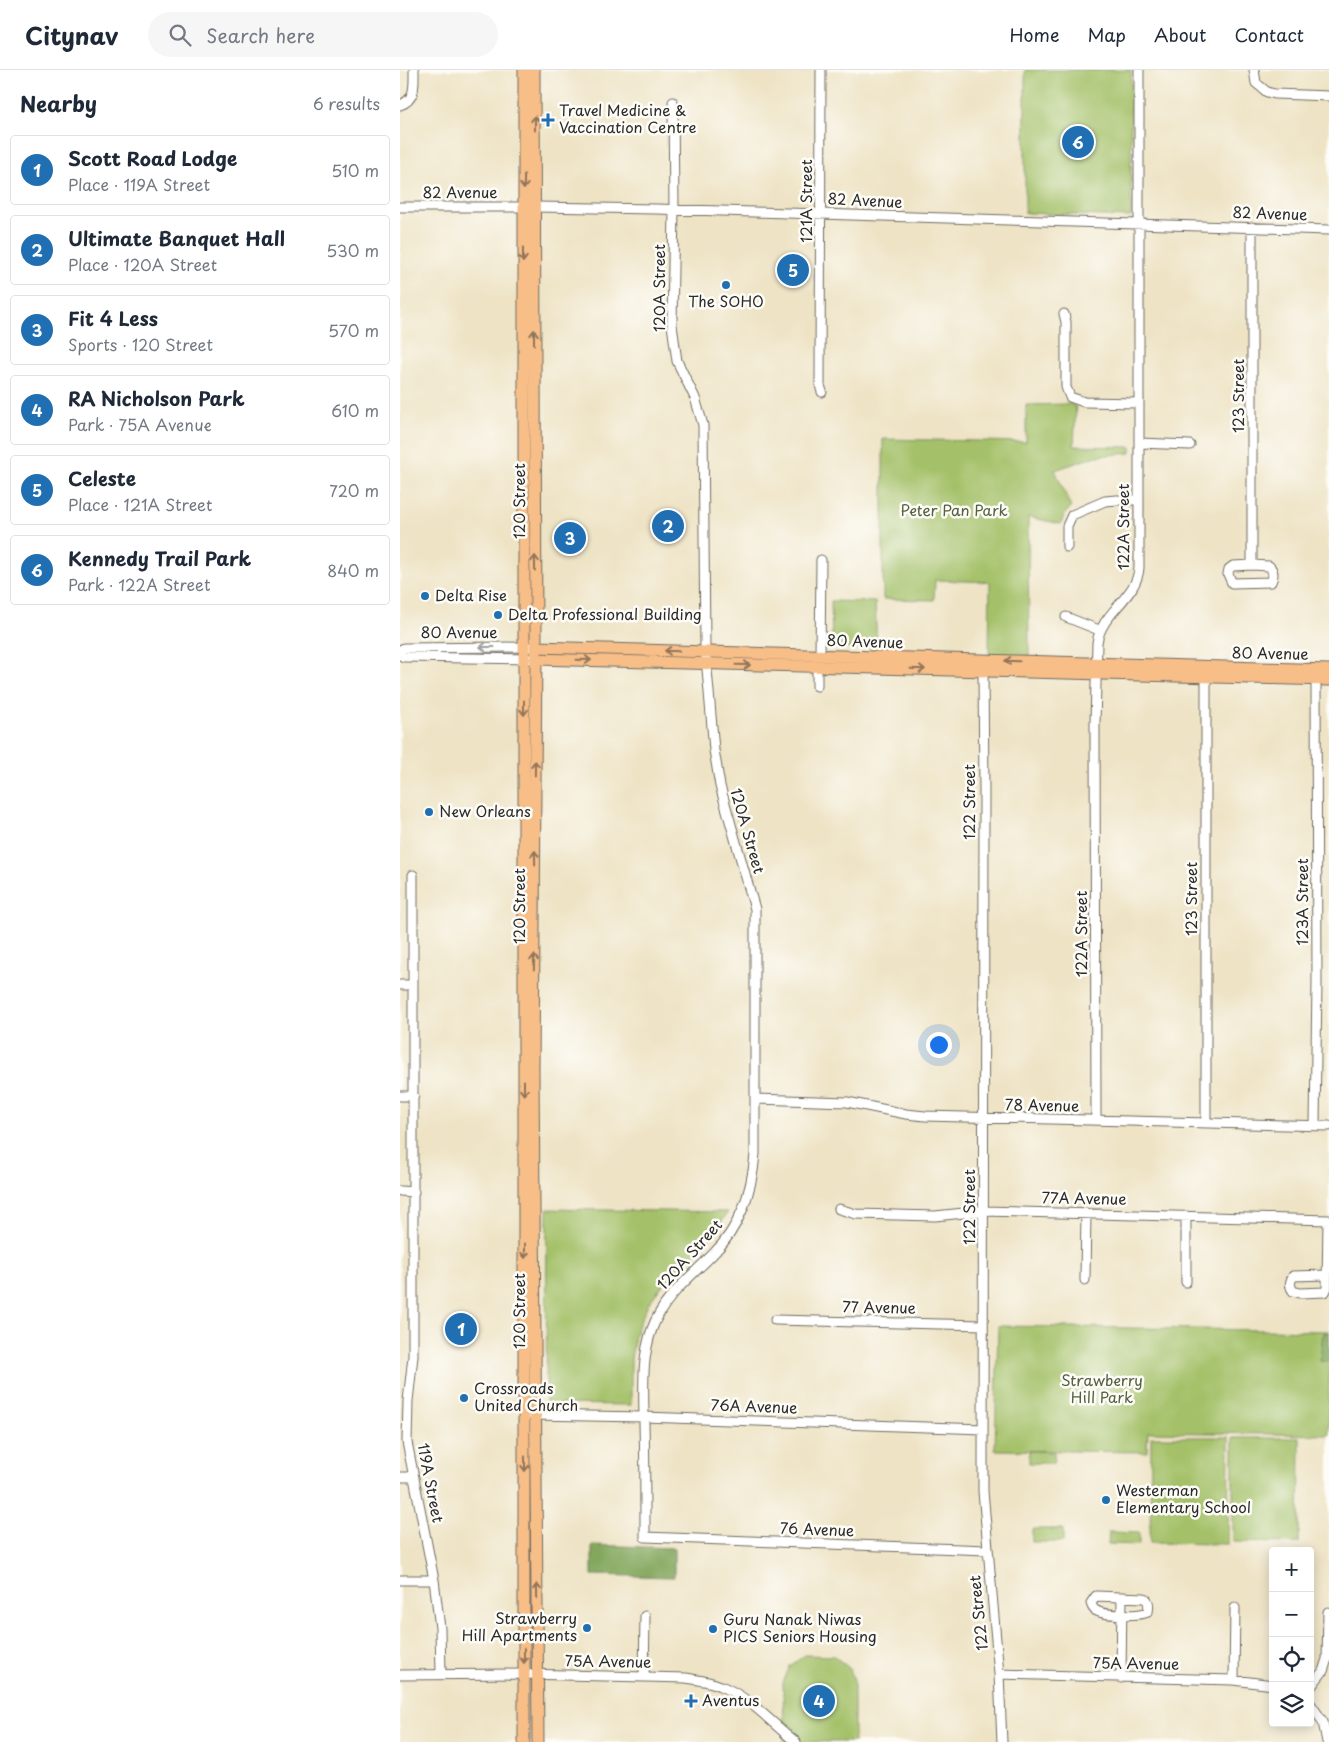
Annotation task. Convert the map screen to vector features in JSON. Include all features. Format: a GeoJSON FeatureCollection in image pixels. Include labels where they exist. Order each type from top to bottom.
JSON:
{"type":"FeatureCollection","features":[{"type":"Feature","properties":{"kind":"main road","name":"120 Street"},"geometry":{"type":"LineString","coordinates":[[524,70],[535,411],[523,972],[529,986],[529,1021],[534,1071],[534,1201],[524,1742]]}},
{"type":"Feature","properties":{"kind":"main road","name":"120 Street"},"geometry":{"type":"LineString","coordinates":[[534,70],[524,389],[530,653],[529,1021],[524,1163],[538,1675],[538,1742]]}},
{"type":"Feature","properties":{"kind":"main road"},"geometry":{"type":"LineString","coordinates":[[524,389],[528,395],[529,408],[531,411],[535,411]]}},
{"type":"Feature","properties":{"kind":"main road"},"geometry":{"type":"LineString","coordinates":[[524,424],[530,428],[535,446]]}},
{"type":"Feature","properties":{"kind":"main road","name":"80 Avenue"},"geometry":{"type":"LineString","coordinates":[[530,653],[705,652],[983,671],[1096,668],[1329,670]]}},
{"type":"Feature","properties":{"kind":"main road","name":"80 Avenue"},"geometry":{"type":"LineString","coordinates":[[530,653],[706,664],[780,666],[787,660],[819,661],[896,658],[1096,668],[1206,676],[1329,680]]}},
{"type":"Feature","properties":{"kind":"main road"},"geometry":{"type":"LineString","coordinates":[[1206,676],[1213,671],[1230,671],[1235,668]]}},
{"type":"Feature","properties":{"kind":"main road"},"geometry":{"type":"LineString","coordinates":[[1316,679],[1324,674],[1329,674]]}},
{"type":"Feature","properties":{"kind":"main road"},"geometry":{"type":"LineString","coordinates":[[524,1163],[530,1173],[530,1195],[534,1201]]}},
{"type":"Feature","properties":{"kind":"street"},"geometry":{"type":"LineString","coordinates":[[400,105],[409,100],[414,90],[414,70]]}},
{"type":"Feature","properties":{"kind":"street","name":"121A Street"},"geometry":{"type":"LineString","coordinates":[[821,70],[820,385],[822,392]]}},
{"type":"Feature","properties":{"kind":"street","name":"122A Street"},"geometry":{"type":"LineString","coordinates":[[1096,1120],[1097,643],[1099,630],[1132,588],[1137,579],[1139,568],[1139,70]]}},
{"type":"Feature","properties":{"kind":"street"},"geometry":{"type":"LineString","coordinates":[[1254,70],[1256,83],[1261,88],[1275,94],[1329,96]]}},
{"type":"Feature","properties":{"kind":"street","name":"120A Street"},"geometry":{"type":"LineString","coordinates":[[645,1537],[644,1366],[652,1330],[664,1304],[681,1284],[715,1253],[739,1219],[754,1175],[755,1154],[755,908],[720,786],[706,664],[703,425],[695,398],[678,361],[672,325],[673,102]]}},
{"type":"Feature","properties":{"kind":"street","name":"82 Avenue"},"geometry":{"type":"LineString","coordinates":[[400,207],[674,209],[1329,230]]}},
{"type":"Feature","properties":{"kind":"street","name":"123 Street"},"geometry":{"type":"LineString","coordinates":[[1252,227],[1252,565]]}},
{"type":"Feature","properties":{"kind":"street"},"geometry":{"type":"LineString","coordinates":[[1064,314],[1066,322],[1066,387],[1073,399],[1084,402],[1139,403]]}},
{"type":"Feature","properties":{"kind":"street"},"geometry":{"type":"LineString","coordinates":[[1139,443],[1190,445]]}},
{"type":"Feature","properties":{"kind":"street"},"geometry":{"type":"LineString","coordinates":[[1067,547],[1067,526],[1072,515],[1106,502],[1138,500]]}},
{"type":"Feature","properties":{"kind":"street"},"geometry":{"type":"LineString","coordinates":[[817,686],[821,560]]}},
{"type":"Feature","properties":{"kind":"street"},"geometry":{"type":"LineString","coordinates":[[1252,565],[1269,566],[1273,570],[1273,578],[1270,582],[1232,583],[1228,574],[1229,569],[1234,566],[1252,565]]}},
{"type":"Feature","properties":{"kind":"street"},"geometry":{"type":"LineString","coordinates":[[1066,617],[1099,630]]}},
{"type":"Feature","properties":{"kind":"street","name":"80 Avenue"},"geometry":{"type":"LineString","coordinates":[[400,650],[404,648],[530,653]]}},
{"type":"Feature","properties":{"kind":"street","name":"80 Avenue"},"geometry":{"type":"LineString","coordinates":[[400,655],[404,657],[530,653]]}},
{"type":"Feature","properties":{"kind":"street","name":"122 Street"},"geometry":{"type":"LineString","coordinates":[[983,671],[983,1491],[999,1674],[1002,1742]]}},
{"type":"Feature","properties":{"kind":"street","name":"123 Street"},"geometry":{"type":"LineString","coordinates":[[1206,676],[1206,1122]]}},
{"type":"Feature","properties":{"kind":"street","name":"123A Street"},"geometry":{"type":"LineString","coordinates":[[1315,1125],[1317,982],[1316,679]]}},
{"type":"Feature","properties":{"kind":"street","name":"119A Street"},"geometry":{"type":"LineString","coordinates":[[413,875],[413,1356],[408,1401],[407,1442],[434,1580],[440,1628],[441,1674]]}},
{"type":"Feature","properties":{"kind":"street"},"geometry":{"type":"LineString","coordinates":[[400,985],[414,985]]}},
{"type":"Feature","properties":{"kind":"street"},"geometry":{"type":"LineString","coordinates":[[400,1096],[414,1096]]}},
{"type":"Feature","properties":{"kind":"street","name":"78 Avenue"},"geometry":{"type":"LineString","coordinates":[[756,1099],[839,1101],[918,1116],[1329,1126]]}},
{"type":"Feature","properties":{"kind":"street"},"geometry":{"type":"LineString","coordinates":[[400,1192],[414,1192]]}},
{"type":"Feature","properties":{"kind":"street","name":"77A Avenue"},"geometry":{"type":"LineString","coordinates":[[839,1210],[856,1214],[935,1216],[983,1211],[1329,1220]]}},
{"type":"Feature","properties":{"kind":"street"},"geometry":{"type":"LineString","coordinates":[[1085,1280],[1086,1214]]}},
{"type":"Feature","properties":{"kind":"street"},"geometry":{"type":"LineString","coordinates":[[1186,1216],[1186,1282]]}},
{"type":"Feature","properties":{"kind":"street"},"geometry":{"type":"LineString","coordinates":[[1327,1274],[1329,1220]]}},
{"type":"Feature","properties":{"kind":"street","name":"77 Avenue"},"geometry":{"type":"LineString","coordinates":[[775,1320],[983,1325]]}},
{"type":"Feature","properties":{"kind":"street","name":"76A Avenue"},"geometry":{"type":"LineString","coordinates":[[530,1415],[644,1417],[983,1429]]}},
{"type":"Feature","properties":{"kind":"street"},"geometry":{"type":"LineString","coordinates":[[400,1477],[414,1477]]}},
{"type":"Feature","properties":{"kind":"street","name":"76 Avenue"},"geometry":{"type":"LineString","coordinates":[[645,1537],[987,1550]]}},
{"type":"Feature","properties":{"kind":"street"},"geometry":{"type":"LineString","coordinates":[[400,1580],[434,1580]]}},
{"type":"Feature","properties":{"kind":"street"},"geometry":{"type":"LineString","coordinates":[[1096,1596],[1144,1598],[1150,1605],[1148,1612],[1142,1615],[1122,1614],[1096,1611],[1091,1603],[1096,1596]]}},
{"type":"Feature","properties":{"kind":"street"},"geometry":{"type":"LineString","coordinates":[[1121,1678],[1122,1597]]}},
{"type":"Feature","properties":{"kind":"street"},"geometry":{"type":"LineString","coordinates":[[1234,1680],[1235,1608]]}},
{"type":"Feature","properties":{"kind":"street"},"geometry":{"type":"LineString","coordinates":[[1314,1683],[1323,1671],[1327,1659],[1328,1612]]}},
{"type":"Feature","properties":{"kind":"street"},"geometry":{"type":"LineString","coordinates":[[644,1677],[645,1616]]}},
{"type":"Feature","properties":{"kind":"street","name":"75A Avenue"},"geometry":{"type":"LineString","coordinates":[[400,1675],[524,1674],[686,1678],[719,1685],[740,1695],[796,1742]]}},
{"type":"Feature","properties":{"kind":"street","name":"75A Avenue"},"geometry":{"type":"LineString","coordinates":[[999,1674],[1234,1680],[1269,1684]]}},
{"type":"Feature","properties":{"kind":"street"},"geometry":{"type":"LineString","coordinates":[[1314,1709],[1322,1722],[1327,1742]]}},
{"type":"Feature","properties":{"kind":"green space"},"geometry":{"type":"Polygon","coordinates":[[[1025,70],[1131,70],[1131,217],[1025,213],[1025,70]]]}},
{"type":"Feature","properties":{"kind":"green space","name":"Peter Pan Park"},"geometry":{"type":"Polygon","coordinates":[[[1071,404],[1076,407],[1074,446],[1131,447],[1131,453],[1096,456],[1055,470],[1071,507],[1064,515],[1061,524],[1028,517],[1029,659],[989,658],[990,582],[935,580],[934,600],[883,599],[883,439],[1026,442],[1026,405],[1071,404]]]}},
{"type":"Feature","properties":{"kind":"green space"},"geometry":{"type":"Polygon","coordinates":[[[831,601],[875,602],[877,648],[835,647],[832,643],[831,601]]]}},
{"type":"Feature","properties":{"kind":"green space"},"geometry":{"type":"Polygon","coordinates":[[[547,1209],[728,1212],[708,1241],[665,1282],[648,1304],[636,1331],[631,1358],[631,1405],[546,1404],[547,1209]]]}},
{"type":"Feature","properties":{"kind":"green space","name":"Strawberry Hill Park"},"geometry":{"type":"Polygon","coordinates":[[[998,1326],[1329,1331],[1329,1435],[1148,1432],[1147,1452],[995,1450],[998,1326]]]}},
{"type":"Feature","properties":{"kind":"green space"},"geometry":{"type":"Polygon","coordinates":[[[1323,1333],[1329,1333],[1329,1362],[1320,1361],[1323,1333]]]}},
{"type":"Feature","properties":{"kind":"green space"},"geometry":{"type":"Polygon","coordinates":[[[1151,1437],[1229,1437],[1228,1544],[1150,1543],[1151,1437]]]}},
{"type":"Feature","properties":{"kind":"green space"},"geometry":{"type":"Polygon","coordinates":[[[1233,1438],[1300,1438],[1299,1543],[1233,1542],[1233,1438]]]}},
{"type":"Feature","properties":{"kind":"green space"},"geometry":{"type":"Polygon","coordinates":[[[1029,1451],[1054,1452],[1054,1463],[1029,1463],[1029,1451]]]}},
{"type":"Feature","properties":{"kind":"green space"},"geometry":{"type":"Polygon","coordinates":[[[1032,1529],[1063,1529],[1063,1542],[1032,1542],[1032,1529]]]}},
{"type":"Feature","properties":{"kind":"green space"},"geometry":{"type":"Polygon","coordinates":[[[1109,1532],[1139,1533],[1139,1545],[1108,1544],[1109,1532]]]}},
{"type":"Feature","properties":{"kind":"green space"},"geometry":{"type":"Polygon","coordinates":[[[592,1545],[674,1548],[674,1577],[592,1575],[592,1545]]]}},
{"type":"Feature","properties":{"kind":"green space"},"geometry":{"type":"Polygon","coordinates":[[[805,1655],[834,1656],[849,1668],[854,1680],[854,1742],[784,1742],[783,1683],[790,1666],[805,1655]]]}},
{"type":"Feature","properties":{"kind":"place","name":"Travel Medicine & Vaccination Centre"},"geometry":{"type":"Point","coordinates":[548,120]}},
{"type":"Feature","properties":{"kind":"place","name":"Kennedy Trail Park"},"geometry":{"type":"Point","coordinates":[1078,142]}},
{"type":"Feature","properties":{"kind":"place","name":"Celeste"},"geometry":{"type":"Point","coordinates":[793,270]}},
{"type":"Feature","properties":{"kind":"place","name":"The SOHO"},"geometry":{"type":"Point","coordinates":[726,285]}},
{"type":"Feature","properties":{"kind":"place","name":"Ultimate Banquet Hall"},"geometry":{"type":"Point","coordinates":[668,526]}},
{"type":"Feature","properties":{"kind":"place","name":"Fit 4 Less"},"geometry":{"type":"Point","coordinates":[570,538]}},
{"type":"Feature","properties":{"kind":"place","name":"Delta Rise"},"geometry":{"type":"Point","coordinates":[425,596]}},
{"type":"Feature","properties":{"kind":"place","name":"Delta Professional Building"},"geometry":{"type":"Point","coordinates":[498,615]}},
{"type":"Feature","properties":{"kind":"place","name":"New Orleans"},"geometry":{"type":"Point","coordinates":[429,812]}},
{"type":"Feature","properties":{"kind":"place","name":"Scott Road Lodge"},"geometry":{"type":"Point","coordinates":[461,1329]}},
{"type":"Feature","properties":{"kind":"place","name":"Crossroads United Church"},"geometry":{"type":"Point","coordinates":[464,1398]}},
{"type":"Feature","properties":{"kind":"place","name":"Westerman Elementary School"},"geometry":{"type":"Point","coordinates":[1106,1500]}},
{"type":"Feature","properties":{"kind":"place","name":"Strawberry Hill Apartments"},"geometry":{"type":"Point","coordinates":[587,1628]}},
{"type":"Feature","properties":{"kind":"place","name":"Guru Nanak Niwas PICS Seniors Housing"},"geometry":{"type":"Point","coordinates":[713,1629]}},
{"type":"Feature","properties":{"kind":"place","name":"Aventus"},"geometry":{"type":"Point","coordinates":[691,1701]}},
{"type":"Feature","properties":{"kind":"place","name":"RA Nicholson Park"},"geometry":{"type":"Point","coordinates":[819,1701]}}]}
